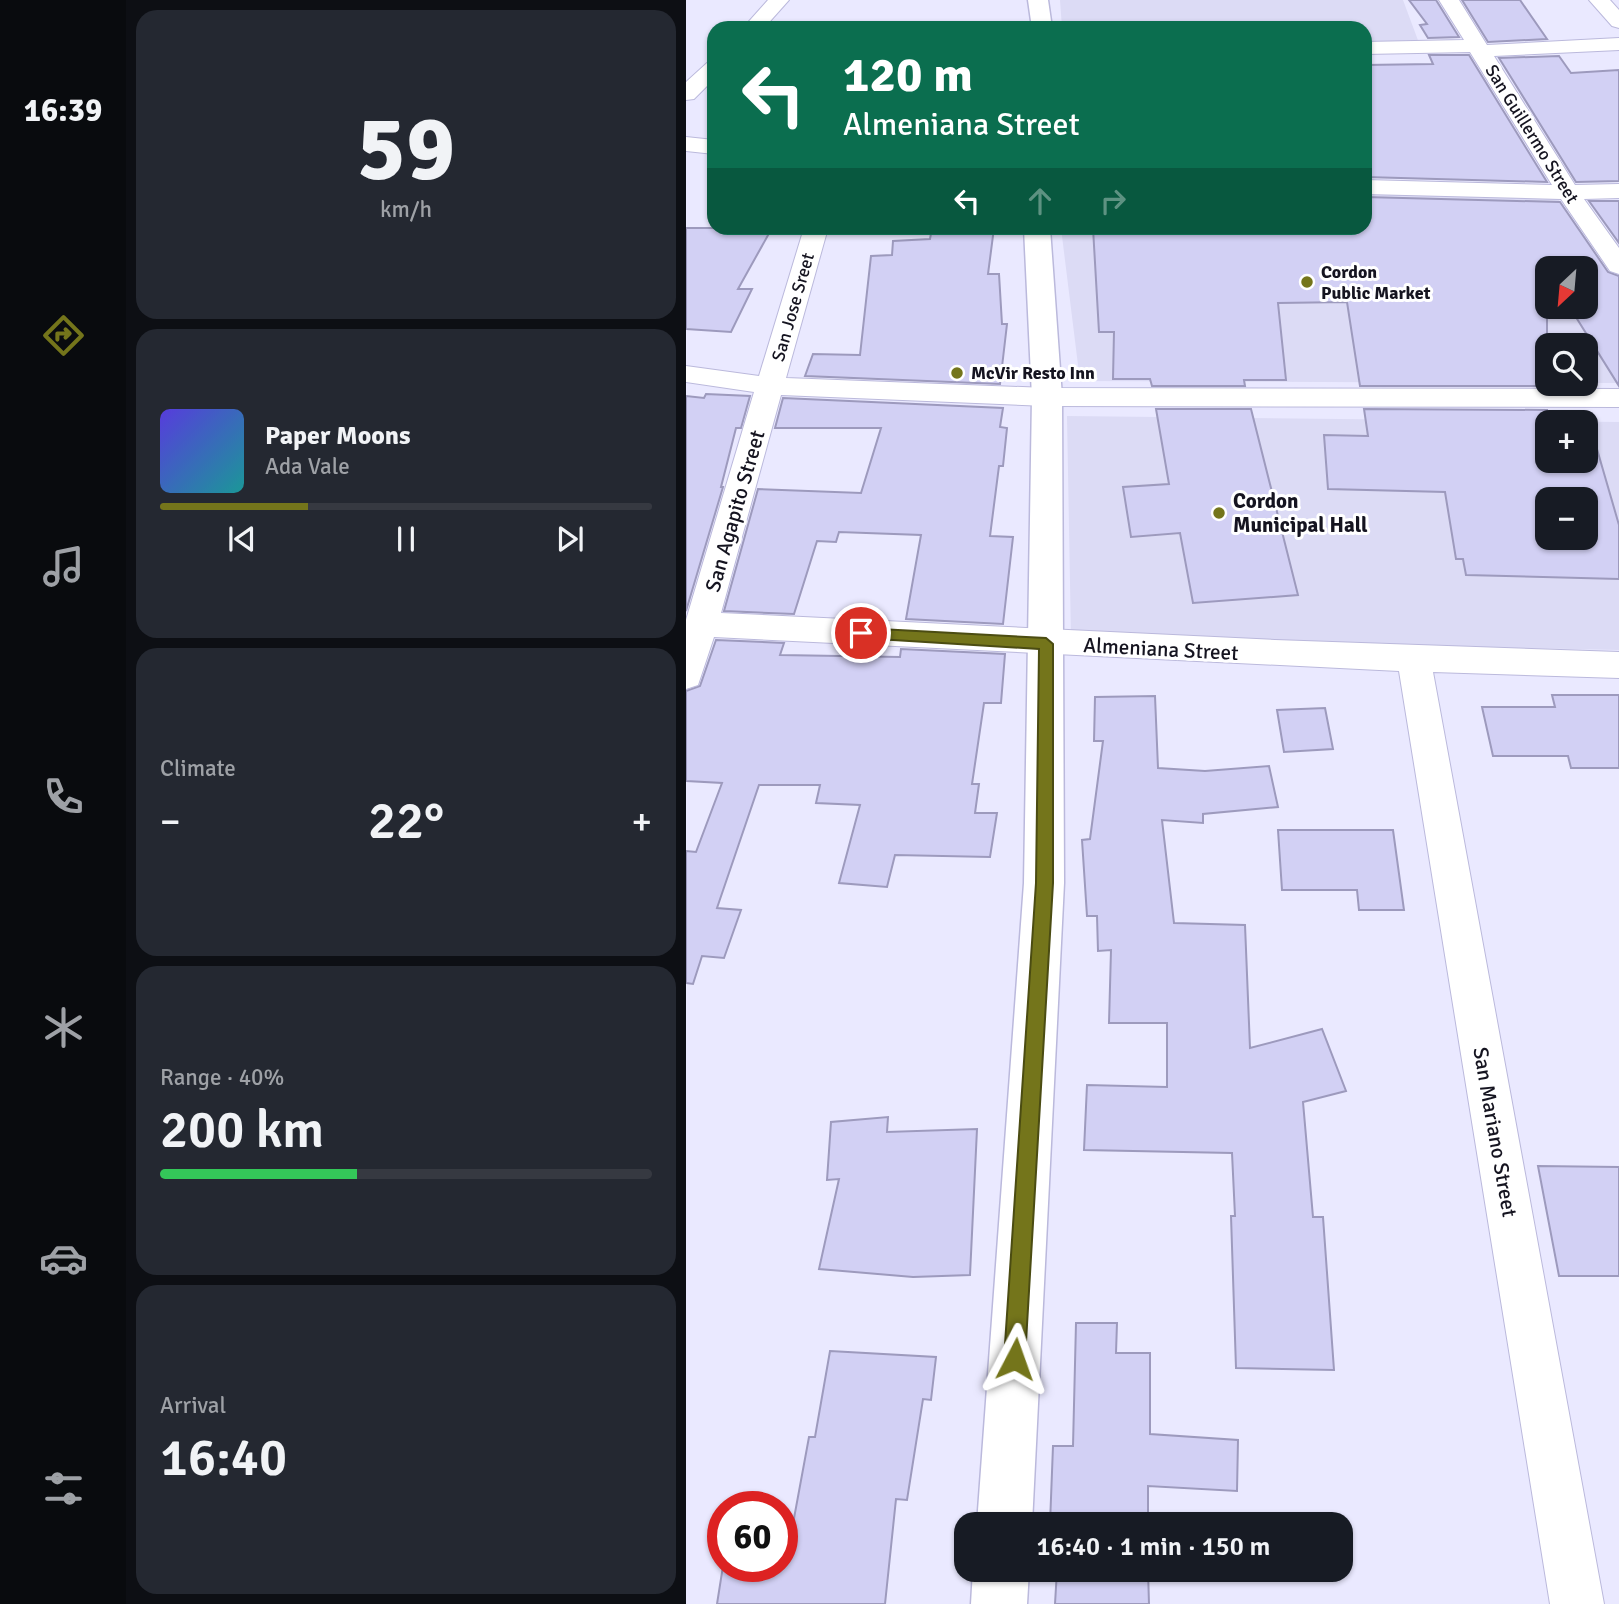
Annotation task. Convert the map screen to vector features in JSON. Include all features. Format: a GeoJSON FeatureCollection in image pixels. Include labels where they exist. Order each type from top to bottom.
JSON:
{"type":"FeatureCollection","features":[{"type":"Feature","properties":{"kind":"main road"},"geometry":{"type":"LineString","coordinates":[[1038,0],[1041,21]]}},
{"type":"Feature","properties":{"kind":"main road"},"geometry":{"type":"LineString","coordinates":[[1005,1512],[1044,883],[1047,397],[1037,235]]}},
{"type":"Feature","properties":{"kind":"main road"},"geometry":{"type":"LineString","coordinates":[[999,1604],[1000,1582]]}},
{"type":"Feature","properties":{"kind":"street"},"geometry":{"type":"LineString","coordinates":[[760,21],[779,0]]}},
{"type":"Feature","properties":{"kind":"street","name":"San Guillermo Street"},"geometry":{"type":"LineString","coordinates":[[1450,0],[1568,192],[1619,266]]}},
{"type":"Feature","properties":{"kind":"street"},"geometry":{"type":"LineString","coordinates":[[1599,0],[1619,22]]}},
{"type":"Feature","properties":{"kind":"street"},"geometry":{"type":"LineString","coordinates":[[1372,48],[1478,49],[1619,44]]}},
{"type":"Feature","properties":{"kind":"street"},"geometry":{"type":"LineString","coordinates":[[686,94],[707,74]]}},
{"type":"Feature","properties":{"kind":"street"},"geometry":{"type":"LineString","coordinates":[[686,144],[707,146]]}},
{"type":"Feature","properties":{"kind":"street"},"geometry":{"type":"LineString","coordinates":[[1372,187],[1619,191]]}},
{"type":"Feature","properties":{"kind":"street","name":"San Jose Sreet"},"geometry":{"type":"LineString","coordinates":[[770,386],[814,235]]}},
{"type":"Feature","properties":{"kind":"street"},"geometry":{"type":"LineString","coordinates":[[686,374],[770,386],[1047,397],[1619,398]]}},
{"type":"Feature","properties":{"kind":"street","name":"San Agapito Street"},"geometry":{"type":"LineString","coordinates":[[686,676],[770,386]]}},
{"type":"Feature","properties":{"kind":"street","name":"Almeniana Street"},"geometry":{"type":"LineString","coordinates":[[703,624],[1046,644],[1414,660],[1619,665]]}},
{"type":"Feature","properties":{"kind":"street","name":"San Mariano Street"},"geometry":{"type":"LineString","coordinates":[[1414,660],[1577,1604]]}},
{"type":"Feature","properties":{"kind":"shaded area"},"geometry":{"type":"Polygon","coordinates":[[[1060,0],[1403,0],[1419,43],[1372,43],[1372,21],[1062,21],[1060,0]]]}},
{"type":"Feature","properties":{"kind":"shaded area","name":"Cordon Public Market"},"geometry":{"type":"Polygon","coordinates":[[[1372,193],[1557,197],[1594,256],[1535,256],[1535,319],[1598,319],[1598,262],[1619,296],[1619,383],[1598,383],[1598,333],[1535,333],[1535,383],[1080,381],[1062,235],[1372,235],[1372,193]]]}},
{"type":"Feature","properties":{"kind":"shaded area"},"geometry":{"type":"Polygon","coordinates":[[[1067,416],[1535,421],[1535,473],[1598,473],[1598,422],[1619,422],[1619,650],[1071,638],[1067,416]]]}},
{"type":"Feature","properties":{"kind":"building"},"geometry":{"type":"Polygon","coordinates":[[[1409,0],[1436,0],[1459,37],[1428,38],[1420,25],[1427,24],[1409,0]]]}},
{"type":"Feature","properties":{"kind":"building"},"geometry":{"type":"Polygon","coordinates":[[[1462,0],[1520,0],[1547,39],[1488,42],[1462,0]]]}},
{"type":"Feature","properties":{"kind":"building"},"geometry":{"type":"Polygon","coordinates":[[[1429,55],[1469,55],[1547,182],[1372,177],[1372,65],[1433,64],[1429,55]]]}},
{"type":"Feature","properties":{"kind":"building"},"geometry":{"type":"Polygon","coordinates":[[[1559,56],[1571,73],[1619,70],[1619,181],[1576,182],[1499,58],[1559,56]]]}},
{"type":"Feature","properties":{"kind":"building","name":"Cordon Public Market"},"geometry":{"type":"Polygon","coordinates":[[[1372,197],[1560,202],[1597,256],[1535,256],[1535,319],[1547,319],[1547,333],[1535,333],[1535,386],[1360,386],[1347,302],[1278,303],[1286,380],[1244,380],[1245,386],[1152,386],[1150,379],[1113,379],[1114,332],[1099,332],[1093,235],[1372,235],[1372,197]]]}},
{"type":"Feature","properties":{"kind":"building"},"geometry":{"type":"Polygon","coordinates":[[[1589,201],[1619,201],[1619,243],[1589,201]]]}},
{"type":"Feature","properties":{"kind":"building"},"geometry":{"type":"Polygon","coordinates":[[[686,228],[707,228],[707,235],[768,235],[738,289],[752,289],[731,332],[686,329],[686,228]]]}},
{"type":"Feature","properties":{"kind":"building"},"geometry":{"type":"Polygon","coordinates":[[[931,235],[993,235],[988,274],[999,274],[1002,324],[1007,324],[1000,384],[805,376],[813,354],[860,355],[871,256],[892,255],[893,241],[930,239],[931,235]]]}},
{"type":"Feature","properties":{"kind":"building","name":"Cordon Public Market"},"geometry":{"type":"Polygon","coordinates":[[[1598,257],[1608,272],[1619,276],[1619,386],[1598,352],[1598,333],[1586,333],[1577,319],[1598,319],[1598,257]]]}},
{"type":"Feature","properties":{"kind":"building"},"geometry":{"type":"Polygon","coordinates":[[[706,394],[750,396],[741,428],[736,428],[723,487],[686,611],[686,396],[704,398],[706,394]]]}},
{"type":"Feature","properties":{"kind":"building"},"geometry":{"type":"Polygon","coordinates":[[[783,398],[1003,408],[1000,427],[1007,428],[990,536],[1013,537],[1003,624],[906,619],[921,535],[839,532],[836,542],[817,541],[794,614],[724,611],[758,489],[861,493],[881,428],[775,428],[783,398]]]}},
{"type":"Feature","properties":{"kind":"building"},"geometry":{"type":"Polygon","coordinates":[[[1156,409],[1251,409],[1298,595],[1193,603],[1180,533],[1131,537],[1123,487],[1169,484],[1156,409]]]}},
{"type":"Feature","properties":{"kind":"building"},"geometry":{"type":"Polygon","coordinates":[[[1364,409],[1547,410],[1535,410],[1535,473],[1598,473],[1598,453],[1619,525],[1619,579],[1466,575],[1463,559],[1456,559],[1445,492],[1328,489],[1324,435],[1368,436],[1364,409]]]}},
{"type":"Feature","properties":{"kind":"building"},"geometry":{"type":"Polygon","coordinates":[[[716,640],[784,643],[780,655],[900,657],[901,649],[1005,654],[1001,703],[984,703],[972,784],[979,784],[975,813],[997,813],[990,857],[895,855],[887,887],[839,883],[860,805],[816,803],[820,785],[759,785],[717,908],[741,910],[724,958],[702,956],[693,984],[686,983],[686,851],[696,852],[722,783],[686,781],[686,691],[700,686],[716,640]]]}},
{"type":"Feature","properties":{"kind":"building"},"geometry":{"type":"Polygon","coordinates":[[[1552,695],[1619,695],[1619,768],[1571,768],[1568,756],[1493,756],[1482,707],[1555,707],[1552,695]]]}},
{"type":"Feature","properties":{"kind":"building"},"geometry":{"type":"Polygon","coordinates":[[[1155,696],[1158,768],[1205,771],[1269,766],[1278,807],[1203,814],[1203,823],[1162,820],[1174,923],[1245,925],[1250,1048],[1322,1029],[1346,1091],[1303,1102],[1313,1217],[1323,1217],[1334,1370],[1236,1368],[1231,1216],[1235,1216],[1232,1153],[1084,1150],[1087,1085],[1167,1087],[1167,1023],[1109,1023],[1111,950],[1098,951],[1097,916],[1087,916],[1082,840],[1090,839],[1103,741],[1094,741],[1095,697],[1155,696]]]}},
{"type":"Feature","properties":{"kind":"building"},"geometry":{"type":"Polygon","coordinates":[[[1325,708],[1333,749],[1284,752],[1277,710],[1325,708]]]}},
{"type":"Feature","properties":{"kind":"building"},"geometry":{"type":"Polygon","coordinates":[[[1278,830],[1393,830],[1404,910],[1359,910],[1357,890],[1282,890],[1278,830]]]}},
{"type":"Feature","properties":{"kind":"building"},"geometry":{"type":"Polygon","coordinates":[[[888,1117],[887,1132],[977,1129],[970,1275],[913,1277],[819,1269],[839,1179],[827,1180],[831,1122],[888,1117]]]}},
{"type":"Feature","properties":{"kind":"building"},"geometry":{"type":"Polygon","coordinates":[[[1538,1166],[1619,1167],[1619,1276],[1559,1276],[1538,1166]]]}},
{"type":"Feature","properties":{"kind":"building"},"geometry":{"type":"Polygon","coordinates":[[[1076,1323],[1117,1323],[1116,1353],[1150,1353],[1150,1434],[1238,1440],[1237,1491],[1148,1486],[1148,1512],[1050,1512],[1053,1446],[1073,1446],[1076,1323]]]}},
{"type":"Feature","properties":{"kind":"building"},"geometry":{"type":"Polygon","coordinates":[[[830,1351],[936,1357],[931,1400],[923,1399],[907,1500],[896,1499],[885,1604],[717,1604],[720,1582],[798,1582],[798,1497],[809,1437],[815,1437],[830,1351]]]}},
{"type":"Feature","properties":{"kind":"building"},"geometry":{"type":"Polygon","coordinates":[[[1056,1582],[1148,1582],[1149,1604],[1055,1604],[1056,1582]]]}},
{"type":"Feature","properties":{"kind":"place","name":"Cordon Public Market"},"geometry":{"type":"Point","coordinates":[1307,282]}},
{"type":"Feature","properties":{"kind":"place","name":"McVir Resto Inn"},"geometry":{"type":"Point","coordinates":[957,373]}},
{"type":"Feature","properties":{"kind":"place","name":"Cordon Municipal Hall"},"geometry":{"type":"Point","coordinates":[1219,513]}},
{"type":"Feature","properties":{"kind":"route"},"geometry":{"type":"LineString","coordinates":[[861,633],[1046,644],[1044,883],[1015,1359]]}}]}
